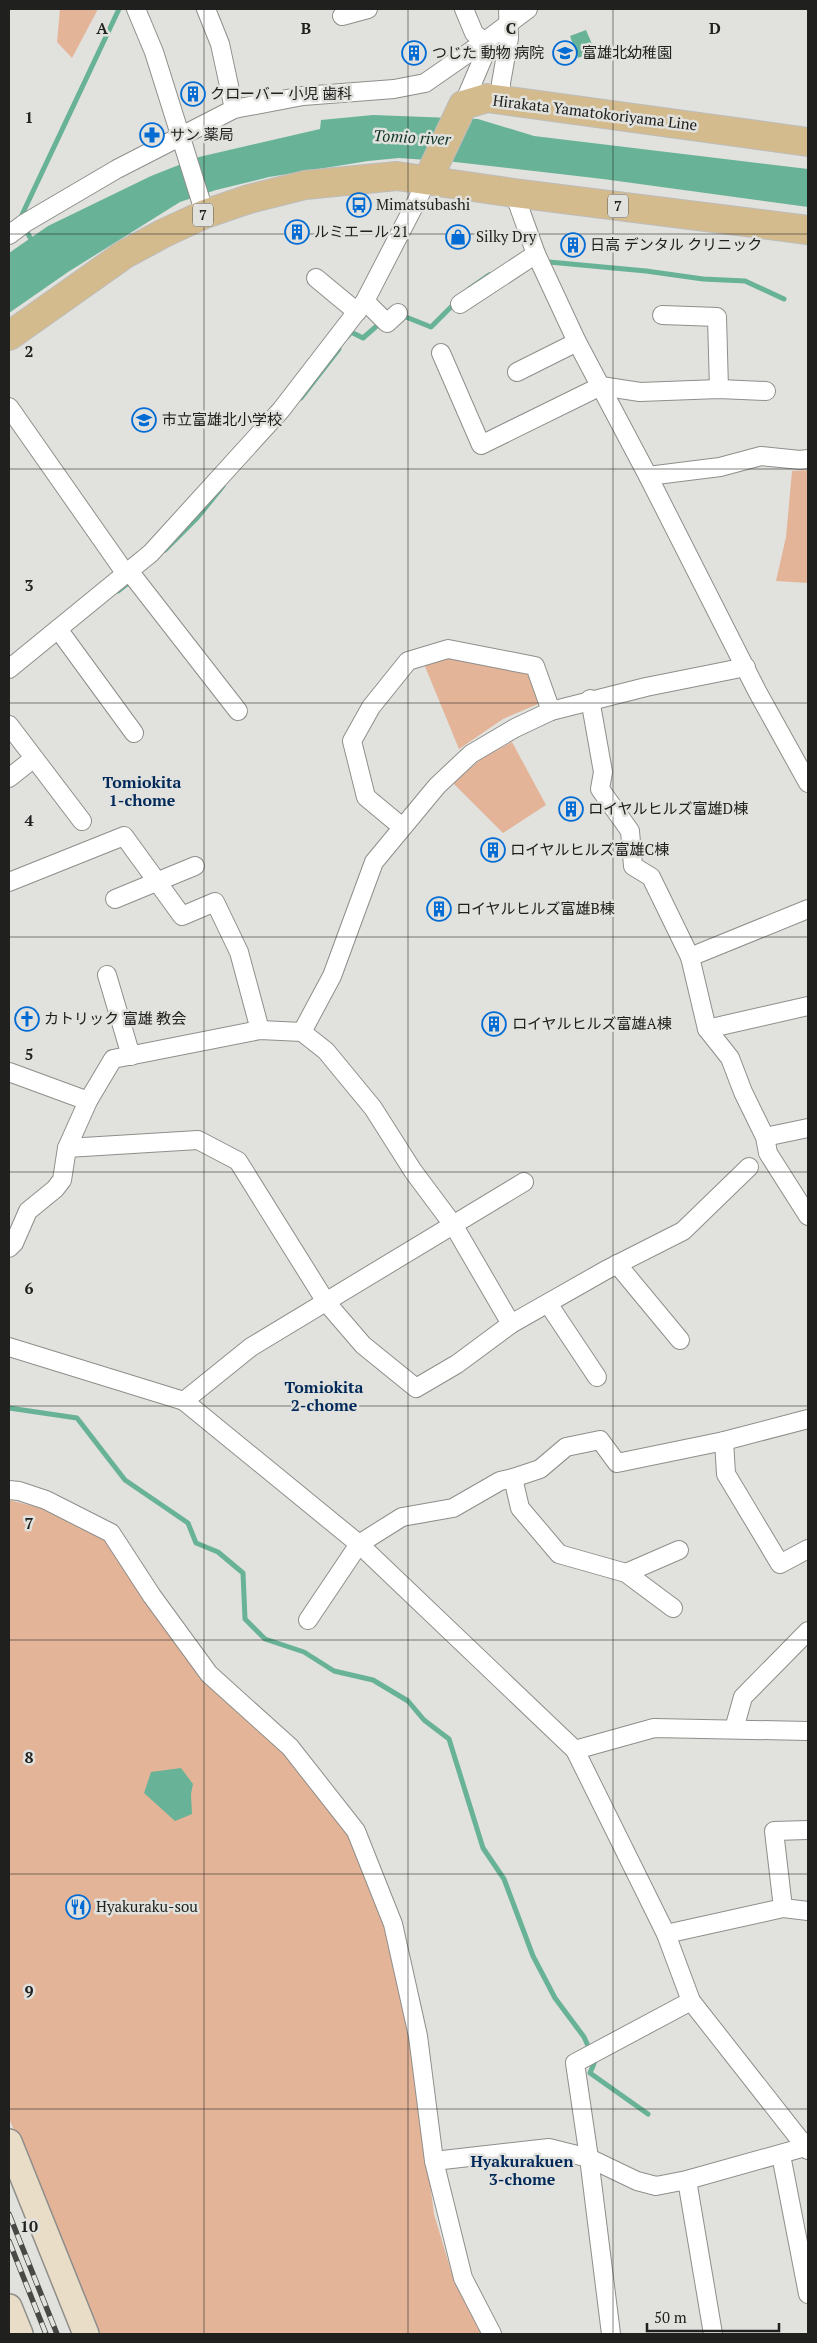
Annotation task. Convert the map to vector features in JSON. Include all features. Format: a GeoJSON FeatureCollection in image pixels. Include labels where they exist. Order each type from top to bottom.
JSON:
{"type":"FeatureCollection","features":[{"type":"Feature","properties":{"kind":"main road","name":"Hirakata Yamatokoriyama Line"},"geometry":{"type":"LineString","coordinates":[[463,105],[487,98],[502,99],[808,142]]}},
{"type":"Feature","properties":{"kind":"main road"},"geometry":{"type":"LineString","coordinates":[[431,172],[463,105]]}},
{"type":"Feature","properties":{"kind":"main road","name":"7"},"geometry":{"type":"LineString","coordinates":[[9,336],[125,254],[202,205],[249,199],[305,185],[431,172],[514,193],[808,230]]}},
{"type":"Feature","properties":{"kind":"street"},"geometry":{"type":"LineString","coordinates":[[136,9],[154,52],[202,205]]}},
{"type":"Feature","properties":{"kind":"street"},"geometry":{"type":"LineString","coordinates":[[206,9],[220,44],[234,108]]}},
{"type":"Feature","properties":{"kind":"street"},"geometry":{"type":"LineString","coordinates":[[342,16],[368,9]]}},
{"type":"Feature","properties":{"kind":"street"},"geometry":{"type":"LineString","coordinates":[[464,9],[474,33],[484,42]]}},
{"type":"Feature","properties":{"kind":"street"},"geometry":{"type":"LineString","coordinates":[[9,235],[25,223],[117,169],[182,144],[234,108],[303,96],[394,89],[425,83],[484,42],[508,17],[528,9]]}},
{"type":"Feature","properties":{"kind":"street"},"geometry":{"type":"LineString","coordinates":[[502,99],[501,83],[509,38],[508,17]]}},
{"type":"Feature","properties":{"kind":"street"},"geometry":{"type":"LineString","coordinates":[[463,105],[483,58],[484,42]]}},
{"type":"Feature","properties":{"kind":"street"},"geometry":{"type":"LineString","coordinates":[[9,669],[127,573],[163,540],[281,410],[361,307],[431,172]]}},
{"type":"Feature","properties":{"kind":"street"},"geometry":{"type":"LineString","coordinates":[[514,193],[536,254],[577,342],[648,476],[670,523],[757,691],[808,783]]}},
{"type":"Feature","properties":{"kind":"street"},"geometry":{"type":"LineString","coordinates":[[460,304],[536,254]]}},
{"type":"Feature","properties":{"kind":"street"},"geometry":{"type":"LineString","coordinates":[[316,278],[387,323],[398,313]]}},
{"type":"Feature","properties":{"kind":"street"},"geometry":{"type":"LineString","coordinates":[[662,315],[717,317],[719,389]]}},
{"type":"Feature","properties":{"kind":"street"},"geometry":{"type":"LineString","coordinates":[[517,372],[577,342]]}},
{"type":"Feature","properties":{"kind":"street"},"geometry":{"type":"LineString","coordinates":[[441,353],[481,445],[601,386],[640,392],[719,389],[766,391]]}},
{"type":"Feature","properties":{"kind":"street"},"geometry":{"type":"LineString","coordinates":[[9,407],[127,573],[238,711]]}},
{"type":"Feature","properties":{"kind":"street"},"geometry":{"type":"LineString","coordinates":[[648,476],[720,468],[761,456],[800,460],[808,459]]}},
{"type":"Feature","properties":{"kind":"street"},"geometry":{"type":"LineString","coordinates":[[58,629],[134,733]]}},
{"type":"Feature","properties":{"kind":"street"},"geometry":{"type":"LineString","coordinates":[[402,828],[366,796],[352,741],[371,707],[408,661],[448,649],[535,666],[551,711]]}},
{"type":"Feature","properties":{"kind":"street"},"geometry":{"type":"LineString","coordinates":[[302,1032],[332,976],[374,862],[436,786],[471,754],[515,728],[551,711],[590,699],[746,667]]}},
{"type":"Feature","properties":{"kind":"street"},"geometry":{"type":"LineString","coordinates":[[590,699],[603,772],[600,789],[630,831],[634,866],[651,877],[690,957],[707,1029],[730,1058],[765,1137],[768,1153],[808,1216]]}},
{"type":"Feature","properties":{"kind":"street"},"geometry":{"type":"LineString","coordinates":[[9,725],[82,821]]}},
{"type":"Feature","properties":{"kind":"street"},"geometry":{"type":"LineString","coordinates":[[9,778],[33,759]]}},
{"type":"Feature","properties":{"kind":"street"},"geometry":{"type":"LineString","coordinates":[[9,882],[124,836],[182,916],[215,902],[239,952],[260,1030]]}},
{"type":"Feature","properties":{"kind":"street"},"geometry":{"type":"LineString","coordinates":[[115,899],[195,866]]}},
{"type":"Feature","properties":{"kind":"street"},"geometry":{"type":"LineString","coordinates":[[690,957],[808,909]]}},
{"type":"Feature","properties":{"kind":"street"},"geometry":{"type":"LineString","coordinates":[[107,975],[131,1056]]}},
{"type":"Feature","properties":{"kind":"street"},"geometry":{"type":"LineString","coordinates":[[707,1029],[808,1006]]}},
{"type":"Feature","properties":{"kind":"street"},"geometry":{"type":"LineString","coordinates":[[9,1248],[14,1243],[28,1211],[55,1189],[62,1180],[67,1148],[88,1101],[113,1059],[260,1030],[302,1032],[326,1051],[373,1108],[413,1171],[454,1226],[512,1324]]}},
{"type":"Feature","properties":{"kind":"street"},"geometry":{"type":"LineString","coordinates":[[9,1072],[88,1101]]}},
{"type":"Feature","properties":{"kind":"street"},"geometry":{"type":"LineString","coordinates":[[765,1137],[808,1128]]}},
{"type":"Feature","properties":{"kind":"street"},"geometry":{"type":"LineString","coordinates":[[67,1148],[198,1140],[238,1161],[326,1302],[364,1345],[416,1388],[457,1364],[512,1324],[549,1305],[617,1264],[683,1232],[749,1166]]}},
{"type":"Feature","properties":{"kind":"street"},"geometry":{"type":"LineString","coordinates":[[184,1401],[251,1347],[524,1182]]}},
{"type":"Feature","properties":{"kind":"street"},"geometry":{"type":"LineString","coordinates":[[617,1264],[680,1340]]}},
{"type":"Feature","properties":{"kind":"street"},"geometry":{"type":"LineString","coordinates":[[549,1305],[597,1377]]}},
{"type":"Feature","properties":{"kind":"street"},"geometry":{"type":"LineString","coordinates":[[9,1347],[184,1401],[359,1544],[575,1750],[666,1934],[691,2002],[807,2146],[686,2180],[656,2186],[637,2182],[589,2158],[549,2148],[434,2161]]}},
{"type":"Feature","properties":{"kind":"street"},"geometry":{"type":"LineString","coordinates":[[308,1620],[359,1544],[402,1516],[452,1508],[500,1481],[540,1469],[566,1447],[600,1440],[618,1463],[724,1441],[808,1419]]}},
{"type":"Feature","properties":{"kind":"street"},"geometry":{"type":"LineString","coordinates":[[724,1441],[726,1474],[780,1564],[808,1549]]}},
{"type":"Feature","properties":{"kind":"street"},"geometry":{"type":"LineString","coordinates":[[513,1478],[520,1508],[559,1554],[626,1573],[674,1608]]}},
{"type":"Feature","properties":{"kind":"street"},"geometry":{"type":"LineString","coordinates":[[9,1490],[19,1491],[46,1500],[111,1533],[152,1596],[210,1674],[290,1747],[356,1831],[393,1924],[418,2036],[434,2161],[463,2278],[492,2334]]}},
{"type":"Feature","properties":{"kind":"street"},"geometry":{"type":"LineString","coordinates":[[626,1573],[679,1550]]}},
{"type":"Feature","properties":{"kind":"street"},"geometry":{"type":"LineString","coordinates":[[734,1728],[743,1697],[808,1631]]}},
{"type":"Feature","properties":{"kind":"street"},"geometry":{"type":"LineString","coordinates":[[575,1750],[654,1728],[734,1728],[808,1731]]}},
{"type":"Feature","properties":{"kind":"street"},"geometry":{"type":"LineString","coordinates":[[783,1908],[774,1831],[808,1830]]}},
{"type":"Feature","properties":{"kind":"street"},"geometry":{"type":"LineString","coordinates":[[666,1934],[783,1908],[808,1911]]}},
{"type":"Feature","properties":{"kind":"street"},"geometry":{"type":"LineString","coordinates":[[611,2334],[575,2063],[691,2002]]}},
{"type":"Feature","properties":{"kind":"street"},"geometry":{"type":"LineString","coordinates":[[9,2142],[86,2334]]}},
{"type":"Feature","properties":{"kind":"street"},"geometry":{"type":"LineString","coordinates":[[781,2154],[808,2294]]}},
{"type":"Feature","properties":{"kind":"street"},"geometry":{"type":"LineString","coordinates":[[686,2180],[713,2334]]}},
{"type":"Feature","properties":{"kind":"street"},"geometry":{"type":"LineString","coordinates":[[9,2307],[20,2334]]}},
{"type":"Feature","properties":{"kind":"shaded area"},"geometry":{"type":"Polygon","coordinates":[[[60,9],[98,9],[72,58],[57,42],[60,9]]]}},
{"type":"Feature","properties":{"kind":"shaded area"},"geometry":{"type":"Polygon","coordinates":[[[808,470],[808,583],[776,581],[786,537],[792,471],[808,470]]]}},
{"type":"Feature","properties":{"kind":"shaded area"},"geometry":{"type":"Polygon","coordinates":[[[448,656],[528,673],[538,704],[503,719],[459,749],[424,664],[448,656]]]}},
{"type":"Feature","properties":{"kind":"shaded area"},"geometry":{"type":"Polygon","coordinates":[[[512,742],[546,805],[503,833],[453,783],[481,759],[512,742]]]}},
{"type":"Feature","properties":{"kind":"shaded area"},"geometry":{"type":"Polygon","coordinates":[[[9,1500],[41,1508],[90,1526],[104,1539],[157,1618],[221,1692],[314,1784],[345,1823],[360,1857],[396,1957],[409,2024],[434,2214],[454,2281],[481,2334],[96,2334],[9,2118],[9,1500]]]}},
{"type":"Feature","properties":{"kind":"water"},"geometry":{"type":"Polygon","coordinates":[[[586,30],[595,51],[578,58],[570,36],[586,30]]]}},
{"type":"Feature","properties":{"kind":"water","name":"Tomio river"},"geometry":{"type":"Polygon","coordinates":[[[373,115],[478,119],[534,136],[808,169],[808,207],[603,179],[455,162],[399,158],[368,161],[269,177],[216,190],[180,202],[68,272],[9,313],[9,253],[48,226],[151,176],[199,157],[320,129],[321,120],[373,115]]]}},
{"type":"Feature","properties":{"kind":"water"},"geometry":{"type":"Polygon","coordinates":[[[181,1768],[193,1784],[191,1794],[192,1814],[175,1821],[144,1793],[151,1772],[181,1768]]]}},
{"type":"Feature","properties":{"kind":"waterway"},"geometry":{"type":"LineString","coordinates":[[33,243],[20,219],[119,9]]}},
{"type":"Feature","properties":{"kind":"waterway"},"geometry":{"type":"LineString","coordinates":[[549,262],[646,271],[703,279],[745,281],[784,299]]}},
{"type":"Feature","properties":{"kind":"waterway"},"geometry":{"type":"LineString","coordinates":[[469,289],[489,275]]}},
{"type":"Feature","properties":{"kind":"waterway"},"geometry":{"type":"LineString","coordinates":[[406,317],[431,327],[456,302]]}},
{"type":"Feature","properties":{"kind":"waterway"},"geometry":{"type":"LineString","coordinates":[[348,336],[351,332],[363,338],[379,324]]}},
{"type":"Feature","properties":{"kind":"waterway"},"geometry":{"type":"LineString","coordinates":[[301,398],[339,349]]}},
{"type":"Feature","properties":{"kind":"waterway"},"geometry":{"type":"LineString","coordinates":[[165,550],[197,518],[223,486]]}},
{"type":"Feature","properties":{"kind":"waterway"},"geometry":{"type":"LineString","coordinates":[[118,591],[132,580]]}},
{"type":"Feature","properties":{"kind":"waterway"},"geometry":{"type":"LineString","coordinates":[[9,1408],[77,1418],[125,1480],[188,1523],[196,1543],[218,1552],[243,1573],[245,1619],[265,1639],[304,1652],[334,1671],[373,1680],[408,1701],[424,1720],[449,1739],[483,1848],[504,1879],[533,1956],[555,1998],[584,2037],[595,2061],[590,2073],[648,2114]]}},
{"type":"Feature","properties":{"kind":"railway"},"geometry":{"type":"LineString","coordinates":[[9,2214],[57,2334]]}},
{"type":"Feature","properties":{"kind":"railway"},"geometry":{"type":"LineString","coordinates":[[9,2241],[46,2334]]}},
{"type":"Feature","properties":{"kind":"place","name":"つじた 動物 病院"},"geometry":{"type":"Point","coordinates":[414,53]}},
{"type":"Feature","properties":{"kind":"place","name":"富雄北幼稚園"},"geometry":{"type":"Point","coordinates":[565,53]}},
{"type":"Feature","properties":{"kind":"place","name":"クローバー 小児 歯科"},"geometry":{"type":"Point","coordinates":[193,94]}},
{"type":"Feature","properties":{"kind":"place","name":"サン 薬局"},"geometry":{"type":"Point","coordinates":[152,135]}},
{"type":"Feature","properties":{"kind":"place","name":"Mimatsubashi"},"geometry":{"type":"Point","coordinates":[359,205]}},
{"type":"Feature","properties":{"kind":"place","name":"ルミエール 21"},"geometry":{"type":"Point","coordinates":[297,232]}},
{"type":"Feature","properties":{"kind":"place","name":"Silky Dry"},"geometry":{"type":"Point","coordinates":[458,237]}},
{"type":"Feature","properties":{"kind":"place","name":"日高 デンタル クリニック"},"geometry":{"type":"Point","coordinates":[573,245]}},
{"type":"Feature","properties":{"kind":"place","name":"市立富雄北小学校"},"geometry":{"type":"Point","coordinates":[144,420]}},
{"type":"Feature","properties":{"kind":"place","name":"ロイヤルヒルズ富雄D棟"},"geometry":{"type":"Point","coordinates":[571,809]}},
{"type":"Feature","properties":{"kind":"place","name":"ロイヤルヒルズ富雄C棟"},"geometry":{"type":"Point","coordinates":[493,850]}},
{"type":"Feature","properties":{"kind":"place","name":"ロイヤルヒルズ富雄B棟"},"geometry":{"type":"Point","coordinates":[439,909]}},
{"type":"Feature","properties":{"kind":"place","name":"カトリック 富雄 教会"},"geometry":{"type":"Point","coordinates":[27,1019]}},
{"type":"Feature","properties":{"kind":"place","name":"ロイヤルヒルズ富雄A棟"},"geometry":{"type":"Point","coordinates":[494,1024]}},
{"type":"Feature","properties":{"kind":"place","name":"Hyakuraku-sou"},"geometry":{"type":"Point","coordinates":[78,1907]}},
{"type":"Feature","properties":{"kind":"district","name":"Tomiokita 1-chome"},"geometry":{"type":"Point","coordinates":[142,791]}},
{"type":"Feature","properties":{"kind":"district","name":"Tomiokita 2-chome"},"geometry":{"type":"Point","coordinates":[324,1396]}},
{"type":"Feature","properties":{"kind":"district","name":"Hyakurakuen 3-chome"},"geometry":{"type":"Point","coordinates":[522,2170]}}]}
